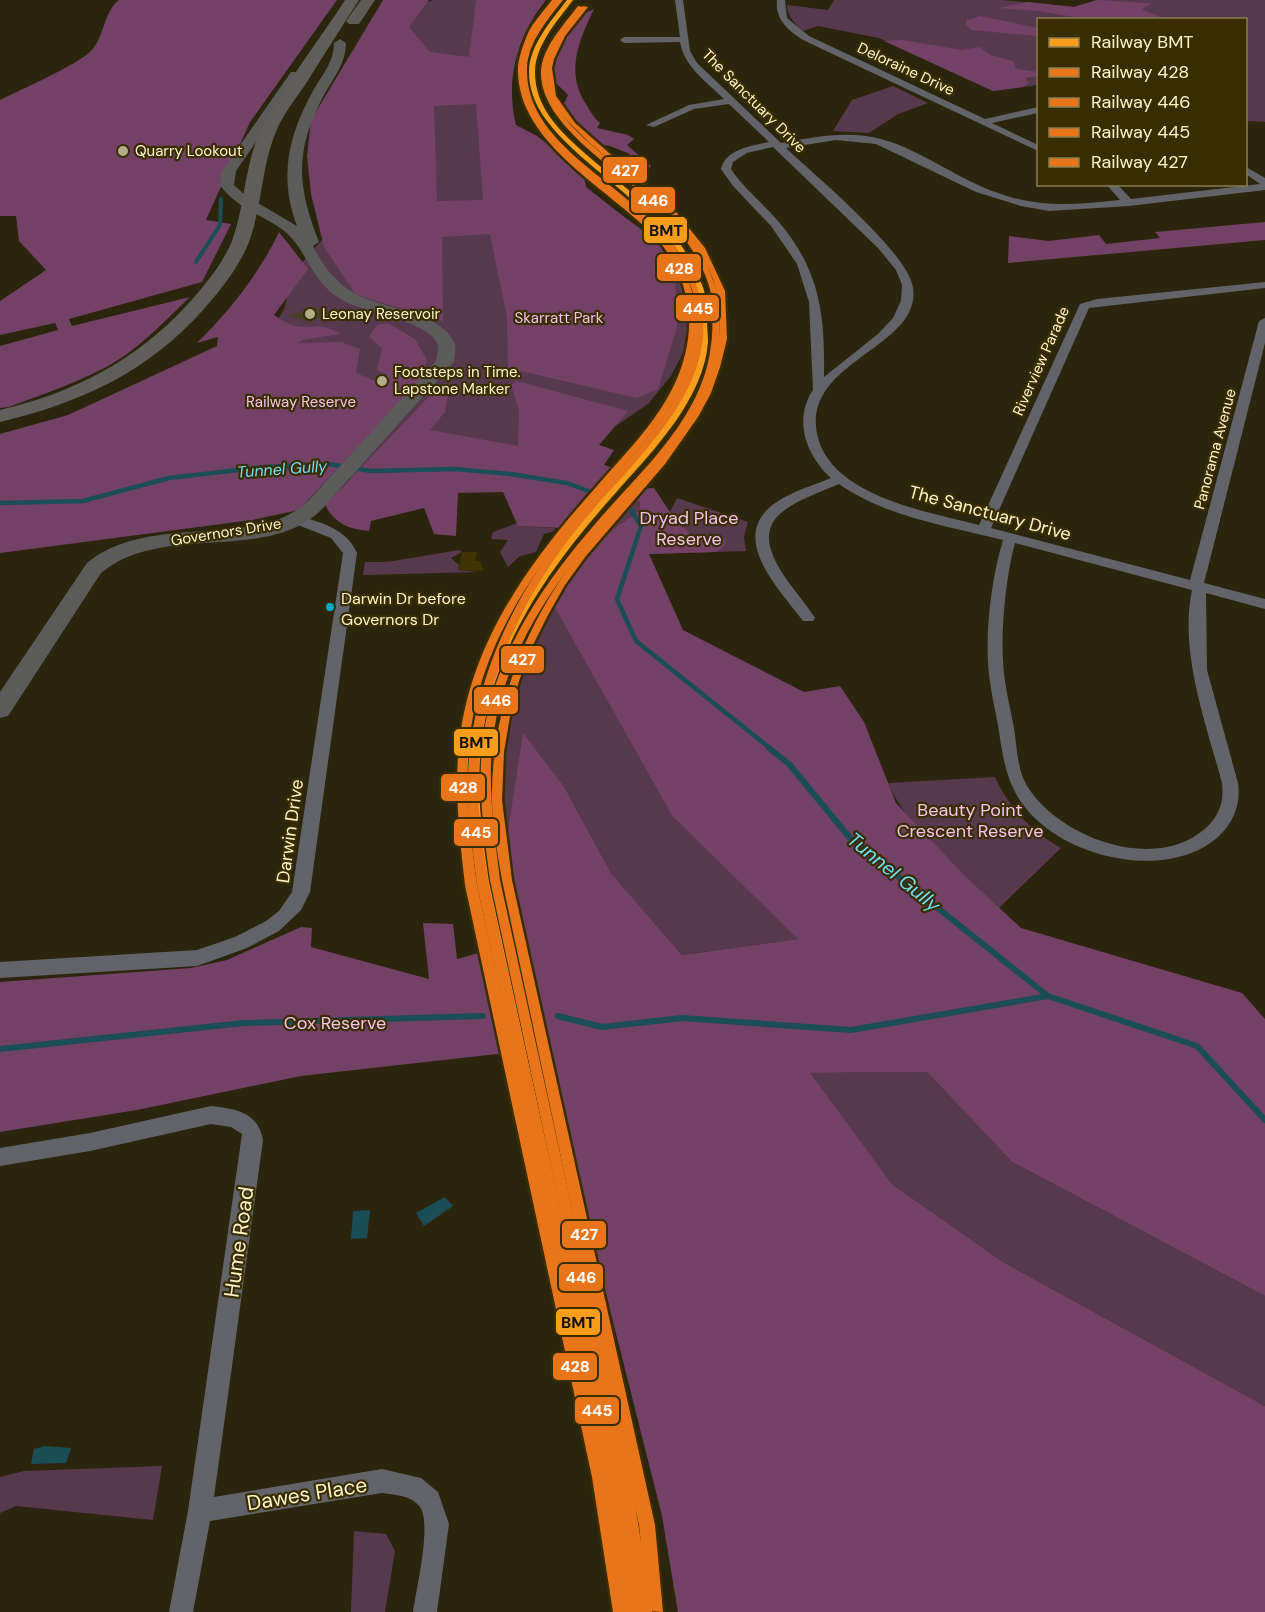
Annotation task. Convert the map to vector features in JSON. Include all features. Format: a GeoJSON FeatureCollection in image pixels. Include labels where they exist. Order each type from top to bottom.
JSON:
{"type":"FeatureCollection","features":[{"type":"Feature","properties":{"kind":"highway"},"geometry":{"type":"LineString","coordinates":[[0,425],[82,401],[131,378],[160,358],[195,325],[226,289],[249,254],[259,205],[262,148],[271,125],[352,0]]}},
{"type":"Feature","properties":{"kind":"highway"},"geometry":{"type":"LineString","coordinates":[[280,147],[290,123],[368,0]]}},
{"type":"Feature","properties":{"kind":"highway"},"geometry":{"type":"LineString","coordinates":[[0,416],[43,405],[82,391],[122,371],[151,351],[177,328],[212,288],[237,248],[259,205]]}},
{"type":"Feature","properties":{"kind":"main road"},"geometry":{"type":"LineString","coordinates":[[322,43],[271,110],[229,171],[226,181],[234,193],[296,233],[323,274]]}},
{"type":"Feature","properties":{"kind":"main road"},"geometry":{"type":"LineString","coordinates":[[323,274],[298,211],[293,160],[302,123],[340,56],[340,43]]}},
{"type":"Feature","properties":{"kind":"main road","name":"Governors Drive"},"geometry":{"type":"LineString","coordinates":[[0,710],[94,568],[103,559],[136,546],[277,526],[298,520],[316,504],[441,369],[448,354],[446,342],[428,326],[346,296],[334,288],[323,274]]}},
{"type":"Feature","properties":{"kind":"street","name":"The Sanctuary Drive"},"geometry":{"type":"LineString","coordinates":[[679,0],[689,60],[882,246],[902,270],[908,285],[906,304],[898,317],[818,388],[810,411],[808,431],[821,459],[839,479],[877,501],[983,531],[1265,603]]}},
{"type":"Feature","properties":{"kind":"street","name":"Deloraine Drive"},"geometry":{"type":"LineString","coordinates":[[781,0],[780,10],[784,20],[806,38],[1037,148]]}},
{"type":"Feature","properties":{"kind":"street"},"geometry":{"type":"LineString","coordinates":[[624,40],[684,39]]}},
{"type":"Feature","properties":{"kind":"street"},"geometry":{"type":"LineString","coordinates":[[651,125],[689,108],[730,101]]}},
{"type":"Feature","properties":{"kind":"street"},"geometry":{"type":"LineString","coordinates":[[985,122],[1007,115],[1037,110]]}},
{"type":"Feature","properties":{"kind":"street"},"geometry":{"type":"LineString","coordinates":[[818,388],[819,315],[806,271],[789,241],[726,169],[728,160],[739,153],[832,137],[867,138],[893,146],[1005,201],[1060,209],[1129,203],[1265,185]]}},
{"type":"Feature","properties":{"kind":"street"},"geometry":{"type":"LineString","coordinates":[[1247,172],[1265,185]]}},
{"type":"Feature","properties":{"kind":"street"},"geometry":{"type":"LineString","coordinates":[[1113,186],[1129,203]]}},
{"type":"Feature","properties":{"kind":"street","name":"Riverview Parade"},"geometry":{"type":"LineString","coordinates":[[983,531],[1084,306],[1092,302],[1264,286]]}},
{"type":"Feature","properties":{"kind":"street","name":"Panorama Avenue"},"geometry":{"type":"LineString","coordinates":[[1010,538],[1006,552],[995,652],[1014,774],[1026,799],[1048,821],[1078,839],[1115,851],[1163,854],[1190,847],[1216,830],[1230,808],[1232,792],[1228,774],[1199,670],[1198,586],[1265,321]]}},
{"type":"Feature","properties":{"kind":"street"},"geometry":{"type":"LineString","coordinates":[[818,363],[842,369]]}},
{"type":"Feature","properties":{"kind":"street"},"geometry":{"type":"LineString","coordinates":[[808,618],[764,553],[761,531],[772,513],[839,479]]}},
{"type":"Feature","properties":{"kind":"street","name":"Darwin Drive"},"geometry":{"type":"LineString","coordinates":[[0,970],[197,958],[227,949],[254,936],[295,906],[301,892],[350,556],[346,544],[329,531],[298,520]]}},
{"type":"Feature","properties":{"kind":"street","name":"Hume Road"},"geometry":{"type":"LineString","coordinates":[[0,1156],[90,1143],[211,1115],[235,1118],[251,1129],[253,1140],[200,1511],[181,1612]]}},
{"type":"Feature","properties":{"kind":"street","name":"Dawes Place"},"geometry":{"type":"LineString","coordinates":[[200,1511],[382,1481],[413,1486],[430,1500],[437,1524],[425,1612]]}},
{"type":"Feature","properties":{"kind":"shaded area"},"geometry":{"type":"Polygon","coordinates":[[[462,552],[477,552],[475,561],[480,561],[484,571],[458,570],[462,552]]]}},
{"type":"Feature","properties":{"kind":"green space"},"geometry":{"type":"Polygon","coordinates":[[[119,0],[337,0],[250,122],[206,220],[231,224],[202,282],[69,319],[72,326],[190,297],[158,328],[111,364],[68,385],[9,407],[0,408],[0,346],[58,330],[55,323],[0,335],[0,301],[46,270],[19,241],[16,216],[0,216],[0,100],[84,57],[96,45],[110,11],[119,0]]]}},
{"type":"Feature","properties":{"kind":"green space","name":"Skarratt Park"},"geometry":{"type":"Polygon","coordinates":[[[383,0],[429,0],[409,27],[430,52],[469,57],[476,0],[546,0],[528,28],[516,59],[512,92],[516,125],[537,136],[583,172],[586,187],[660,245],[675,277],[677,327],[658,389],[637,398],[508,368],[507,317],[490,234],[442,237],[443,321],[356,295],[324,247],[311,194],[307,156],[311,120],[383,0]],[[476,104],[434,106],[437,201],[483,200],[476,104]]]}},
{"type":"Feature","properties":{"kind":"green space","name":"Skarratt Park"},"geometry":{"type":"Polygon","coordinates":[[[433,0],[545,0],[507,43],[510,123],[580,185],[647,233],[674,262],[682,277],[690,304],[690,331],[685,349],[671,376],[648,404],[550,471],[354,478],[334,476],[256,343],[275,324],[284,309],[287,300],[285,282],[329,232],[410,9],[433,0]]]}},
{"type":"Feature","properties":{"kind":"green space"},"geometry":{"type":"Polygon","coordinates":[[[834,0],[1002,0],[1074,7],[1097,0],[1265,0],[1265,122],[1247,121],[1247,18],[1037,18],[1037,85],[993,91],[879,38],[818,26],[803,31],[792,20],[787,5],[828,10],[834,0]]]}},
{"type":"Feature","properties":{"kind":"green space"},"geometry":{"type":"Polygon","coordinates":[[[1097,0],[1148,3],[1151,4],[1142,9],[1162,18],[1080,18],[1039,11],[999,8],[1028,2],[1074,7],[1097,0]]]}},
{"type":"Feature","properties":{"kind":"green space"},"geometry":{"type":"Polygon","coordinates":[[[594,9],[579,44],[575,68],[576,80],[591,112],[600,123],[597,128],[628,135],[634,139],[627,145],[651,166],[644,174],[628,174],[614,162],[629,157],[630,154],[610,146],[591,143],[562,108],[568,95],[552,79],[547,65],[551,48],[571,19],[594,9]]]}},
{"type":"Feature","properties":{"kind":"green space"},"geometry":{"type":"Polygon","coordinates":[[[980,16],[1037,28],[1037,36],[971,30],[966,25],[966,21],[980,16]]]}},
{"type":"Feature","properties":{"kind":"green space"},"geometry":{"type":"Polygon","coordinates":[[[902,40],[962,50],[980,47],[990,55],[1013,61],[1016,69],[1037,72],[1037,76],[1025,78],[1029,83],[1023,87],[993,91],[884,41],[902,40]]]}},
{"type":"Feature","properties":{"kind":"green space"},"geometry":{"type":"Polygon","coordinates":[[[893,86],[928,103],[898,114],[869,133],[833,131],[852,100],[893,86]]]}},
{"type":"Feature","properties":{"kind":"green space"},"geometry":{"type":"Polygon","coordinates":[[[1265,222],[1265,240],[1008,263],[1009,236],[1049,241],[1099,235],[1106,244],[1160,238],[1155,232],[1265,222]]]}},
{"type":"Feature","properties":{"kind":"green space","name":"Railway Reserve"},"geometry":{"type":"Polygon","coordinates":[[[279,232],[308,269],[274,315],[298,327],[327,328],[340,334],[303,340],[298,343],[341,342],[360,349],[356,373],[382,384],[387,375],[377,370],[382,348],[369,337],[377,325],[388,323],[415,339],[427,360],[422,378],[299,510],[252,520],[0,553],[0,434],[68,415],[217,346],[218,337],[197,343],[243,291],[279,232]]]}},
{"type":"Feature","properties":{"kind":"green space"},"geometry":{"type":"Polygon","coordinates":[[[517,381],[628,411],[599,445],[614,450],[604,465],[620,470],[562,528],[518,526],[503,492],[458,493],[456,536],[434,534],[424,508],[371,521],[369,531],[355,529],[333,517],[325,505],[442,383],[449,390],[445,412],[430,430],[518,446],[519,410],[511,385],[517,381]]]}},
{"type":"Feature","properties":{"kind":"green space"},"geometry":{"type":"Polygon","coordinates":[[[654,488],[678,524],[691,534],[726,539],[724,546],[716,552],[649,554],[683,630],[804,692],[840,686],[864,722],[896,803],[964,875],[1021,928],[1242,993],[1265,1019],[1265,1296],[1012,1162],[927,1072],[810,1073],[892,1184],[1003,1262],[1265,1406],[1265,1612],[678,1612],[662,1516],[501,877],[523,733],[565,788],[611,873],[682,955],[798,939],[673,817],[553,604],[590,545],[639,511],[640,502],[629,498],[637,489],[654,488]]]}},
{"type":"Feature","properties":{"kind":"green space"},"geometry":{"type":"Polygon","coordinates":[[[629,498],[640,502],[639,511],[590,545],[673,817],[799,939],[682,955],[611,873],[565,788],[501,877],[498,809],[500,757],[525,633],[529,623],[536,619],[566,572],[629,498]]]}},
{"type":"Feature","properties":{"kind":"green space","name":"Dryad Place Reserve"},"geometry":{"type":"Polygon","coordinates":[[[677,498],[748,522],[744,537],[746,551],[648,554],[677,498]]]}},
{"type":"Feature","properties":{"kind":"green space"},"geometry":{"type":"Polygon","coordinates":[[[517,523],[519,526],[555,528],[554,531],[544,534],[536,552],[520,556],[508,567],[500,552],[508,540],[491,539],[493,532],[517,523]]]}},
{"type":"Feature","properties":{"kind":"green space"},"geometry":{"type":"Polygon","coordinates":[[[459,550],[462,552],[451,558],[459,565],[458,570],[478,572],[363,575],[365,562],[387,562],[459,550]]]}},
{"type":"Feature","properties":{"kind":"green space","name":"Beauty Point Crescent Reserve"},"geometry":{"type":"Polygon","coordinates":[[[995,777],[1007,799],[1022,818],[1061,848],[999,908],[922,833],[896,799],[888,783],[995,777]]]}},
{"type":"Feature","properties":{"kind":"green space","name":"Cox Reserve"},"geometry":{"type":"Polygon","coordinates":[[[423,923],[453,924],[457,959],[489,950],[506,1053],[301,1076],[137,1110],[0,1132],[0,982],[191,968],[227,960],[301,927],[312,928],[311,947],[429,979],[423,923]]]}},
{"type":"Feature","properties":{"kind":"green space"},"geometry":{"type":"Polygon","coordinates":[[[927,1072],[1012,1162],[1265,1296],[1265,1406],[1003,1262],[892,1184],[809,1073],[927,1072]]]}},
{"type":"Feature","properties":{"kind":"green space"},"geometry":{"type":"Polygon","coordinates":[[[162,1466],[153,1520],[16,1506],[0,1513],[0,1477],[24,1471],[162,1466]]]}},
{"type":"Feature","properties":{"kind":"green space"},"geometry":{"type":"Polygon","coordinates":[[[354,1531],[386,1534],[395,1551],[385,1612],[351,1612],[354,1531]]]}},
{"type":"Feature","properties":{"kind":"water"},"geometry":{"type":"Polygon","coordinates":[[[445,1197],[453,1206],[424,1226],[416,1213],[445,1197]]]}},
{"type":"Feature","properties":{"kind":"water"},"geometry":{"type":"Polygon","coordinates":[[[370,1210],[367,1238],[351,1239],[353,1211],[370,1210]]]}},
{"type":"Feature","properties":{"kind":"water"},"geometry":{"type":"Polygon","coordinates":[[[45,1446],[71,1448],[66,1463],[31,1464],[34,1449],[45,1446]]]}},
{"type":"Feature","properties":{"kind":"building","name":"Leonay Reservoir"},"geometry":{"type":"Polygon","coordinates":[[[311,307],[330,312],[311,322],[288,316],[311,307]]]}},
{"type":"Feature","properties":{"kind":"waterway"},"geometry":{"type":"LineString","coordinates":[[196,262],[220,225],[221,199]]}},
{"type":"Feature","properties":{"kind":"waterway","name":"Tunnel Gully"},"geometry":{"type":"LineString","coordinates":[[0,503],[83,501],[169,478],[265,467],[328,464],[371,471],[455,469],[510,474],[567,483],[599,495]]}},
{"type":"Feature","properties":{"kind":"waterway","name":"Tunnel Gully"},"geometry":{"type":"LineString","coordinates":[[630,508],[641,526],[617,599],[636,641],[771,749]]}},
{"type":"Feature","properties":{"kind":"waterway","name":"Tunnel Gully"},"geometry":{"type":"LineString","coordinates":[[769,748],[789,764],[850,838],[1048,996]]}},
{"type":"Feature","properties":{"kind":"waterway"},"geometry":{"type":"LineString","coordinates":[[558,1016],[602,1027],[682,1018],[851,1030],[1048,996]]}},
{"type":"Feature","properties":{"kind":"waterway","name":"Tunnel Gully"},"geometry":{"type":"LineString","coordinates":[[1048,996],[1197,1046],[1265,1120]]}},
{"type":"Feature","properties":{"kind":"waterway"},"geometry":{"type":"LineString","coordinates":[[0,1049],[244,1023],[483,1016]]}},
{"type":"Feature","properties":{"kind":"rail line","name":"428"},"geometry":{"type":"LineString","coordinates":[[555,0],[531,33],[520,66],[524,96],[537,124],[559,149],[638,217],[668,248],[686,285],[693,325],[688,360],[671,400],[646,436],[554,542],[511,604],[493,637],[479,672],[469,708],[464,745],[463,798],[471,885],[599,1477],[621,1612]]}},
{"type":"Feature","properties":{"kind":"rail line","name":"445"},"geometry":{"type":"LineString","coordinates":[[560,0],[537,31],[526,58],[524,68],[529,103],[550,134],[580,163],[650,222],[679,255],[697,292],[699,336],[693,363],[671,410],[640,452],[562,541],[540,573],[521,607],[504,641],[490,678],[480,715],[475,753],[473,792],[483,885],[623,1530],[632,1612]]}},
{"type":"Feature","properties":{"kind":"rail line","name":"BMT"},"geometry":{"type":"LineString","coordinates":[[570,0],[546,33],[534,61],[532,72],[537,103],[557,131],[655,217],[684,252],[702,293],[704,342],[691,385],[669,424],[564,549],[543,578],[507,639],[493,672],[483,707],[474,760],[474,795],[483,882],[611,1475],[633,1612]]}},
{"type":"Feature","properties":{"kind":"rail line","name":"446"},"geometry":{"type":"LineString","coordinates":[[580,7],[557,38],[545,64],[544,74],[551,103],[572,131],[671,216],[698,252],[715,294],[715,345],[702,390],[680,429],[667,448],[575,554],[533,613],[516,645],[502,677],[492,711],[486,764],[487,797],[495,880],[623,1472],[645,1610]]}},
{"type":"Feature","properties":{"kind":"rail line","name":"427"},"geometry":{"type":"LineString","coordinates":[[585,7],[563,36],[551,59],[549,68],[553,96],[573,124],[673,214],[703,250],[721,291],[723,339],[717,367],[694,417],[662,462],[583,554],[543,615],[527,647],[514,681],[505,716],[499,752],[497,789],[500,834],[507,880],[647,1525],[656,1611]]}},
{"type":"Feature","properties":{"kind":"place","name":"Quarry Lookout"},"geometry":{"type":"Point","coordinates":[123,151]}},
{"type":"Feature","properties":{"kind":"place","name":"Leonay Reservoir"},"geometry":{"type":"Point","coordinates":[310,314]}},
{"type":"Feature","properties":{"kind":"place","name":"Footsteps in Time. Lapstone Marker"},"geometry":{"type":"Point","coordinates":[382,381]}},
{"type":"Feature","properties":{"kind":"place","name":"Darwin Dr before Governors Dr"},"geometry":{"type":"Point","coordinates":[330,607]}}]}
